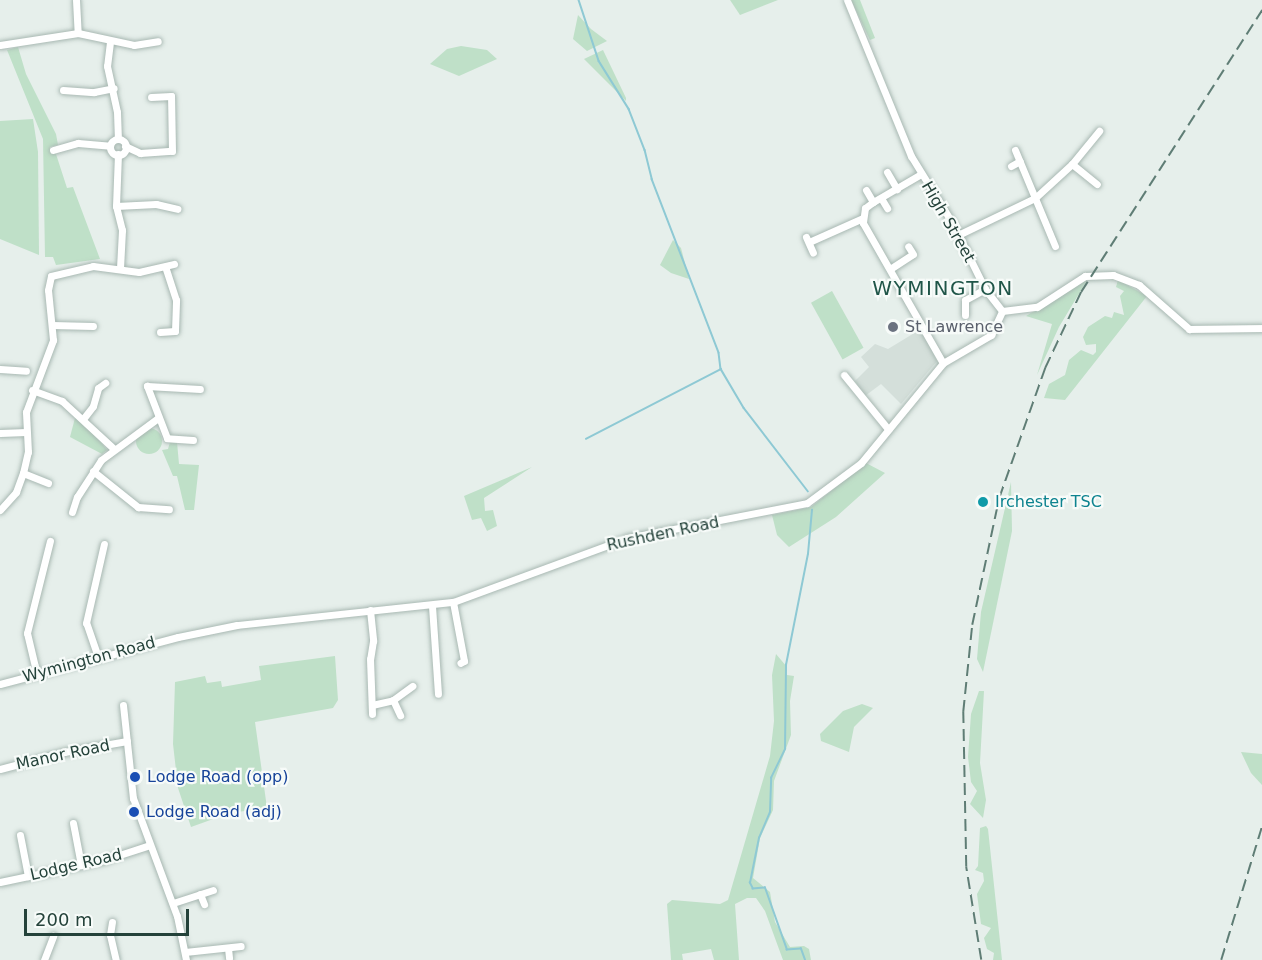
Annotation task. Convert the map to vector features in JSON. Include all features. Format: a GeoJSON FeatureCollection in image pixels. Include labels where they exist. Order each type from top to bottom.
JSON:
{"type":"FeatureCollection","features":[{"type":"Feature","properties":{"kind":"street"},"geometry":{"type":"LineString","coordinates":[[76,0],[78,33]]}},
{"type":"Feature","properties":{"kind":"street","name":"High Street"},"geometry":{"type":"LineString","coordinates":[[847,0],[921,174],[958,235],[985,289],[1002,311]]}},
{"type":"Feature","properties":{"kind":"street"},"geometry":{"type":"LineString","coordinates":[[0,45],[78,33],[110,42],[134,45],[158,41]]}},
{"type":"Feature","properties":{"kind":"street"},"geometry":{"type":"LineString","coordinates":[[110,42],[107,66],[114,88],[118,139],[125,146],[140,153],[172,151],[171,96],[151,98]]}},
{"type":"Feature","properties":{"kind":"street"},"geometry":{"type":"LineString","coordinates":[[63,90],[114,88]]}},
{"type":"Feature","properties":{"kind":"street"},"geometry":{"type":"LineString","coordinates":[[958,235],[1035,198],[1072,164],[1099,131]]}},
{"type":"Feature","properties":{"kind":"street"},"geometry":{"type":"LineString","coordinates":[[110,146],[118,139]]}},
{"type":"Feature","properties":{"kind":"street"},"geometry":{"type":"LineString","coordinates":[[53,150],[78,143],[110,146],[118,154]]}},
{"type":"Feature","properties":{"kind":"street"},"geometry":{"type":"LineString","coordinates":[[120,269],[122,230],[116,206],[118,154],[125,146]]}},
{"type":"Feature","properties":{"kind":"street"},"geometry":{"type":"LineString","coordinates":[[1015,150],[1055,246]]}},
{"type":"Feature","properties":{"kind":"street"},"geometry":{"type":"LineString","coordinates":[[1011,165],[1020,162]]}},
{"type":"Feature","properties":{"kind":"street"},"geometry":{"type":"LineString","coordinates":[[1072,164],[1097,184]]}},
{"type":"Feature","properties":{"kind":"street"},"geometry":{"type":"LineString","coordinates":[[887,172],[897,189]]}},
{"type":"Feature","properties":{"kind":"street"},"geometry":{"type":"LineString","coordinates":[[813,253],[807,240],[863,218],[873,202],[921,174]]}},
{"type":"Feature","properties":{"kind":"street"},"geometry":{"type":"LineString","coordinates":[[866,190],[873,202]]}},
{"type":"Feature","properties":{"kind":"street"},"geometry":{"type":"LineString","coordinates":[[881,198],[887,208]]}},
{"type":"Feature","properties":{"kind":"street"},"geometry":{"type":"LineString","coordinates":[[116,206],[156,204],[177,209]]}},
{"type":"Feature","properties":{"kind":"street"},"geometry":{"type":"LineString","coordinates":[[863,218],[943,363]]}},
{"type":"Feature","properties":{"kind":"street"},"geometry":{"type":"LineString","coordinates":[[890,269],[913,254],[908,246]]}},
{"type":"Feature","properties":{"kind":"street"},"geometry":{"type":"LineString","coordinates":[[0,510],[16,492],[23,473],[28,452],[26,412],[32,390],[50,352],[51,276],[93,266],[139,272],[166,269],[174,264]]}},
{"type":"Feature","properties":{"kind":"street"},"geometry":{"type":"LineString","coordinates":[[160,332],[176,335],[176,300],[166,269]]}},
{"type":"Feature","properties":{"kind":"street"},"geometry":{"type":"LineString","coordinates":[[1002,311],[1030,310],[1078,279],[1104,274],[1133,281],[1189,329],[1262,328]]}},
{"type":"Feature","properties":{"kind":"street"},"geometry":{"type":"LineString","coordinates":[[965,315],[965,300],[985,289]]}},
{"type":"Feature","properties":{"kind":"street","name":"Rushden Road"},"geometry":{"type":"LineString","coordinates":[[178,637],[276,620],[432,606],[453,602],[627,538],[807,503],[861,463],[943,363],[987,338],[1002,311]]}},
{"type":"Feature","properties":{"kind":"street"},"geometry":{"type":"LineString","coordinates":[[52,325],[93,326]]}},
{"type":"Feature","properties":{"kind":"street"},"geometry":{"type":"LineString","coordinates":[[0,369],[26,371]]}},
{"type":"Feature","properties":{"kind":"street"},"geometry":{"type":"LineString","coordinates":[[844,375],[888,429]]}},
{"type":"Feature","properties":{"kind":"street"},"geometry":{"type":"LineString","coordinates":[[193,441],[167,438],[146,382],[200,389]]}},
{"type":"Feature","properties":{"kind":"street"},"geometry":{"type":"LineString","coordinates":[[84,419],[93,406],[98,388],[105,383]]}},
{"type":"Feature","properties":{"kind":"street"},"geometry":{"type":"LineString","coordinates":[[32,390],[54,396],[84,419],[114,449]]}},
{"type":"Feature","properties":{"kind":"street"},"geometry":{"type":"LineString","coordinates":[[72,512],[93,471],[114,449],[159,417]]}},
{"type":"Feature","properties":{"kind":"street"},"geometry":{"type":"LineString","coordinates":[[0,433],[26,432]]}},
{"type":"Feature","properties":{"kind":"street"},"geometry":{"type":"LineString","coordinates":[[93,471],[138,507],[169,509]]}},
{"type":"Feature","properties":{"kind":"street"},"geometry":{"type":"LineString","coordinates":[[23,473],[48,483]]}},
{"type":"Feature","properties":{"kind":"street"},"geometry":{"type":"LineString","coordinates":[[37,675],[27,633],[50,541]]}},
{"type":"Feature","properties":{"kind":"street"},"geometry":{"type":"LineString","coordinates":[[98,657],[86,623],[104,544]]}},
{"type":"Feature","properties":{"kind":"street"},"geometry":{"type":"LineString","coordinates":[[453,602],[464,662],[460,663]]}},
{"type":"Feature","properties":{"kind":"street"},"geometry":{"type":"LineString","coordinates":[[432,606],[438,694]]}},
{"type":"Feature","properties":{"kind":"street"},"geometry":{"type":"LineString","coordinates":[[370,610],[374,641],[370,659],[372,714]]}},
{"type":"Feature","properties":{"kind":"street","name":"Wymington Road"},"geometry":{"type":"LineString","coordinates":[[0,684],[178,637]]}},
{"type":"Feature","properties":{"kind":"street"},"geometry":{"type":"LineString","coordinates":[[372,705],[393,700],[412,686]]}},
{"type":"Feature","properties":{"kind":"street"},"geometry":{"type":"LineString","coordinates":[[393,700],[400,715]]}},
{"type":"Feature","properties":{"kind":"street"},"geometry":{"type":"LineString","coordinates":[[123,705],[133,798],[173,903],[185,956],[241,946]]}},
{"type":"Feature","properties":{"kind":"street","name":"Manor Road"},"geometry":{"type":"LineString","coordinates":[[0,770],[64,752],[127,741]]}},
{"type":"Feature","properties":{"kind":"street"},"geometry":{"type":"LineString","coordinates":[[73,823],[81,865]]}},
{"type":"Feature","properties":{"kind":"street"},"geometry":{"type":"LineString","coordinates":[[20,835],[28,876]]}},
{"type":"Feature","properties":{"kind":"street","name":"Lodge Road"},"geometry":{"type":"LineString","coordinates":[[0,882],[81,865],[150,845]]}},
{"type":"Feature","properties":{"kind":"street"},"geometry":{"type":"LineString","coordinates":[[173,903],[213,890]]}},
{"type":"Feature","properties":{"kind":"street"},"geometry":{"type":"LineString","coordinates":[[200,894],[204,904]]}},
{"type":"Feature","properties":{"kind":"street"},"geometry":{"type":"LineString","coordinates":[[112,922],[110,935],[116,960]]}},
{"type":"Feature","properties":{"kind":"street"},"geometry":{"type":"LineString","coordinates":[[44,960],[53,936]]}},
{"type":"Feature","properties":{"kind":"street"},"geometry":{"type":"LineString","coordinates":[[228,948],[229,958]]}},
{"type":"Feature","properties":{"kind":"shaded area"},"geometry":{"type":"Polygon","coordinates":[[[921,329],[937,361],[901,404],[881,384],[865,396],[855,381],[869,367],[861,357],[875,344],[888,349],[921,329]]]}},
{"type":"Feature","properties":{"kind":"green space"},"geometry":{"type":"Polygon","coordinates":[[[730,0],[778,0],[740,15],[730,0]]]}},
{"type":"Feature","properties":{"kind":"green space"},"geometry":{"type":"Polygon","coordinates":[[[851,0],[860,0],[875,38],[870,40],[851,0]]]}},
{"type":"Feature","properties":{"kind":"green space"},"geometry":{"type":"Polygon","coordinates":[[[578,15],[607,41],[587,51],[573,39],[578,15]]]}},
{"type":"Feature","properties":{"kind":"green space"},"geometry":{"type":"Polygon","coordinates":[[[461,46],[487,50],[497,59],[459,76],[430,64],[447,49],[461,46]]]}},
{"type":"Feature","properties":{"kind":"green space"},"geometry":{"type":"Polygon","coordinates":[[[18,47],[26,74],[56,134],[58,145],[50,147],[50,153],[56,154],[67,188],[73,187],[100,259],[56,265],[53,257],[45,257],[43,139],[7,50],[18,47]]]}},
{"type":"Feature","properties":{"kind":"green space"},"geometry":{"type":"Polygon","coordinates":[[[603,50],[626,98],[626,101],[584,59],[603,50]]]}},
{"type":"Feature","properties":{"kind":"green space"},"geometry":{"type":"Polygon","coordinates":[[[33,119],[38,152],[39,255],[0,239],[0,121],[33,119]]]}},
{"type":"Feature","properties":{"kind":"green space"},"geometry":{"type":"Polygon","coordinates":[[[673,240],[681,248],[689,279],[671,273],[660,265],[673,240]]]}},
{"type":"Feature","properties":{"kind":"green space"},"geometry":{"type":"Polygon","coordinates":[[[1089,277],[1059,327],[1037,375],[1052,324],[1026,316],[1089,277]]]}},
{"type":"Feature","properties":{"kind":"green space"},"geometry":{"type":"Polygon","coordinates":[[[1118,280],[1147,296],[1065,400],[1044,398],[1049,384],[1065,375],[1069,360],[1081,350],[1093,355],[1096,352],[1096,344],[1086,345],[1083,337],[1088,327],[1105,316],[1112,318],[1114,312],[1124,315],[1120,296],[1124,291],[1116,287],[1118,280]]]}},
{"type":"Feature","properties":{"kind":"green space"},"geometry":{"type":"Polygon","coordinates":[[[832,291],[864,348],[843,359],[811,303],[832,291]]]}},
{"type":"Feature","properties":{"kind":"green space"},"geometry":{"type":"Polygon","coordinates":[[[75,418],[91,429],[107,450],[102,454],[70,437],[75,418]]]}},
{"type":"Feature","properties":{"kind":"green space"},"geometry":{"type":"Polygon","coordinates":[[[149,428],[158,432],[162,441],[158,450],[149,454],[140,450],[136,441],[140,432],[149,428]]]}},
{"type":"Feature","properties":{"kind":"green space"},"geometry":{"type":"Polygon","coordinates":[[[170,442],[177,442],[179,464],[199,465],[194,510],[185,510],[177,476],[173,476],[162,450],[168,449],[170,442]]]}},
{"type":"Feature","properties":{"kind":"green space"},"geometry":{"type":"Polygon","coordinates":[[[866,463],[885,473],[836,517],[789,547],[777,535],[772,515],[811,507],[866,463]]]}},
{"type":"Feature","properties":{"kind":"green space"},"geometry":{"type":"Polygon","coordinates":[[[532,467],[484,498],[485,511],[493,510],[497,526],[487,531],[481,518],[472,520],[464,496],[532,467]]]}},
{"type":"Feature","properties":{"kind":"green space"},"geometry":{"type":"Polygon","coordinates":[[[1011,482],[1012,531],[983,672],[977,659],[981,612],[1011,482]]]}},
{"type":"Feature","properties":{"kind":"green space"},"geometry":{"type":"Polygon","coordinates":[[[776,654],[787,667],[787,675],[794,676],[790,701],[791,735],[774,781],[773,810],[760,838],[753,878],[770,892],[775,922],[790,947],[804,946],[809,949],[811,960],[783,960],[765,911],[756,898],[747,898],[735,904],[739,960],[714,960],[711,949],[682,954],[683,960],[671,960],[667,904],[672,900],[720,904],[728,900],[770,756],[774,721],[772,675],[776,654]]]}},
{"type":"Feature","properties":{"kind":"green space"},"geometry":{"type":"Polygon","coordinates":[[[335,656],[338,700],[333,708],[255,722],[267,808],[230,813],[191,827],[178,788],[173,744],[175,682],[205,676],[207,683],[221,681],[222,687],[261,680],[259,666],[335,656]]]}},
{"type":"Feature","properties":{"kind":"green space"},"geometry":{"type":"Polygon","coordinates":[[[979,691],[984,691],[980,763],[986,800],[983,818],[970,804],[977,791],[971,782],[968,757],[971,714],[979,691]]]}},
{"type":"Feature","properties":{"kind":"green space"},"geometry":{"type":"Polygon","coordinates":[[[862,704],[873,708],[854,727],[849,752],[821,741],[820,734],[843,711],[862,704]]]}},
{"type":"Feature","properties":{"kind":"green space"},"geometry":{"type":"Polygon","coordinates":[[[1241,752],[1262,754],[1262,785],[1251,773],[1241,752]]]}},
{"type":"Feature","properties":{"kind":"green space"},"geometry":{"type":"Polygon","coordinates":[[[986,826],[1002,960],[993,960],[994,953],[987,949],[984,938],[991,928],[981,924],[977,894],[984,881],[983,873],[975,870],[978,866],[980,828],[986,826]]]}},
{"type":"Feature","properties":{"kind":"waterway"},"geometry":{"type":"LineString","coordinates":[[579,0],[599,61],[629,109],[645,150],[652,179],[719,353],[721,369],[744,408],[808,491]]}},
{"type":"Feature","properties":{"kind":"waterway"},"geometry":{"type":"LineString","coordinates":[[586,439],[721,369]]}},
{"type":"Feature","properties":{"kind":"waterway"},"geometry":{"type":"LineString","coordinates":[[805,960],[801,949],[787,950],[765,888],[753,889],[750,883],[759,838],[770,812],[771,778],[785,749],[786,665],[808,554],[812,510]]}},
{"type":"Feature","properties":{"kind":"railway"},"geometry":{"type":"LineString","coordinates":[[981,960],[966,867],[963,712],[972,625],[999,498],[1045,368],[1081,292],[1262,10]]}},
{"type":"Feature","properties":{"kind":"railway"},"geometry":{"type":"LineString","coordinates":[[1221,960],[1262,826]]}},
{"type":"Feature","properties":{"kind":"place","name":"St Lawrence"},"geometry":{"type":"Point","coordinates":[893,327]}},
{"type":"Feature","properties":{"kind":"place","name":"Irchester TSC"},"geometry":{"type":"Point","coordinates":[983,502]}},
{"type":"Feature","properties":{"kind":"place","name":"Lodge Road (opp)"},"geometry":{"type":"Point","coordinates":[135,777]}},
{"type":"Feature","properties":{"kind":"place","name":"Lodge Road (adj)"},"geometry":{"type":"Point","coordinates":[134,812]}},
{"type":"Feature","properties":{"kind":"district","name":"WYMINGTON"},"geometry":{"type":"Point","coordinates":[943,288]}}]}
